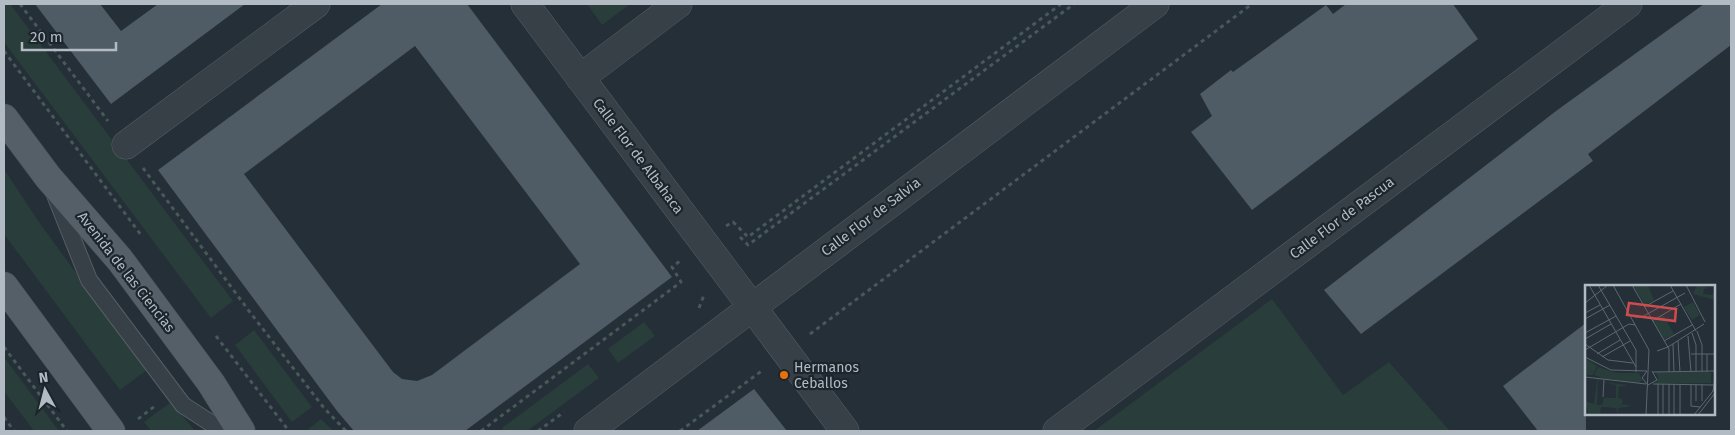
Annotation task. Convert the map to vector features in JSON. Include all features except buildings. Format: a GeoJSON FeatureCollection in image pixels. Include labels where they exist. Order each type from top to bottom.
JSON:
{"type":"FeatureCollection","features":[{"type":"Feature","properties":{"kind":"main road","name":"Avenida de las Ciencias"},"geometry":{"type":"LineString","coordinates":[[4,118],[48,177],[120,260],[211,383],[241,431]]}},
{"type":"Feature","properties":{"kind":"main road"},"geometry":{"type":"LineString","coordinates":[[4,286],[111,431]]}},
{"type":"Feature","properties":{"kind":"street"},"geometry":{"type":"LineString","coordinates":[[126,145],[316,4]]}},
{"type":"Feature","properties":{"kind":"street","name":"Calle Flor de Albahaca"},"geometry":{"type":"LineString","coordinates":[[525,4],[845,431]]}},
{"type":"Feature","properties":{"kind":"street"},"geometry":{"type":"LineString","coordinates":[[580,78],[678,4]]}},
{"type":"Feature","properties":{"kind":"street","name":"Calle Flor de Salvia"},"geometry":{"type":"LineString","coordinates":[[588,431],[1155,4]]}},
{"type":"Feature","properties":{"kind":"street","name":"Calle Flor de Pascua"},"geometry":{"type":"LineString","coordinates":[[1056,431],[1628,4]]}},
{"type":"Feature","properties":{"kind":"lane"},"geometry":{"type":"LineString","coordinates":[[48,177],[89,280],[183,405],[223,431]]}},
{"type":"Feature","properties":{"kind":"path"},"geometry":{"type":"LineString","coordinates":[[20,4],[249,311],[324,408],[346,431]]}},
{"type":"Feature","properties":{"kind":"path"},"geometry":{"type":"LineString","coordinates":[[724,227],[732,222],[748,238],[1061,4]]}},
{"type":"Feature","properties":{"kind":"path"},"geometry":{"type":"LineString","coordinates":[[738,235],[748,245],[1074,4]]}},
{"type":"Feature","properties":{"kind":"path"},"geometry":{"type":"LineString","coordinates":[[680,431],[1252,4]]}},
{"type":"Feature","properties":{"kind":"path"},"geometry":{"type":"LineString","coordinates":[[4,51],[146,242]]}},
{"type":"Feature","properties":{"kind":"path"},"geometry":{"type":"LineString","coordinates":[[481,431],[681,282],[672,267],[682,259]]}},
{"type":"Feature","properties":{"kind":"path"},"geometry":{"type":"LineString","coordinates":[[698,311],[704,295],[700,288]]}},
{"type":"Feature","properties":{"kind":"path"},"geometry":{"type":"LineString","coordinates":[[211,329],[288,431]]}},
{"type":"Feature","properties":{"kind":"path"},"geometry":{"type":"LineString","coordinates":[[4,347],[67,431]]}},
{"type":"Feature","properties":{"kind":"path"},"geometry":{"type":"LineString","coordinates":[[538,431],[570,407]]}},
{"type":"Feature","properties":{"kind":"path"},"geometry":{"type":"LineString","coordinates":[[4,417],[14,431]]}},
{"type":"Feature","properties":{"kind":"green space"},"geometry":{"type":"Polygon","coordinates":[[[4,4],[10,4],[233,301],[211,318],[4,42],[4,4]]]}},
{"type":"Feature","properties":{"kind":"green space"},"geometry":{"type":"Polygon","coordinates":[[[587,4],[630,4],[602,25],[587,4]]]}},
{"type":"Feature","properties":{"kind":"green space"},"geometry":{"type":"Polygon","coordinates":[[[4,169],[41,225],[147,370],[120,390],[4,234],[4,169]]]}},
{"type":"Feature","properties":{"kind":"green space"},"geometry":{"type":"Polygon","coordinates":[[[1272,299],[1343,395],[1389,362],[1450,431],[1094,431],[1272,299]]]}},
{"type":"Feature","properties":{"kind":"green space"},"geometry":{"type":"Polygon","coordinates":[[[644,322],[655,336],[618,363],[608,349],[644,322]]]}},
{"type":"Feature","properties":{"kind":"green space"},"geometry":{"type":"Polygon","coordinates":[[[254,330],[312,407],[292,422],[235,345],[254,330]]]}},
{"type":"Feature","properties":{"kind":"green space"},"geometry":{"type":"Polygon","coordinates":[[[4,357],[59,431],[34,431],[4,391],[4,357]]]}},
{"type":"Feature","properties":{"kind":"green space"},"geometry":{"type":"Polygon","coordinates":[[[588,364],[599,378],[527,431],[504,431],[502,428],[588,364]]]}},
{"type":"Feature","properties":{"kind":"green space"},"geometry":{"type":"Polygon","coordinates":[[[171,402],[195,431],[151,431],[144,422],[171,402]]]}},
{"type":"Feature","properties":{"kind":"green space"},"geometry":{"type":"Polygon","coordinates":[[[321,419],[334,431],[306,431],[321,419]]]}},
{"type":"Feature","properties":{"kind":"place","name":"Hermanos Ceballos"},"geometry":{"type":"Point","coordinates":[784,375]}}]}
